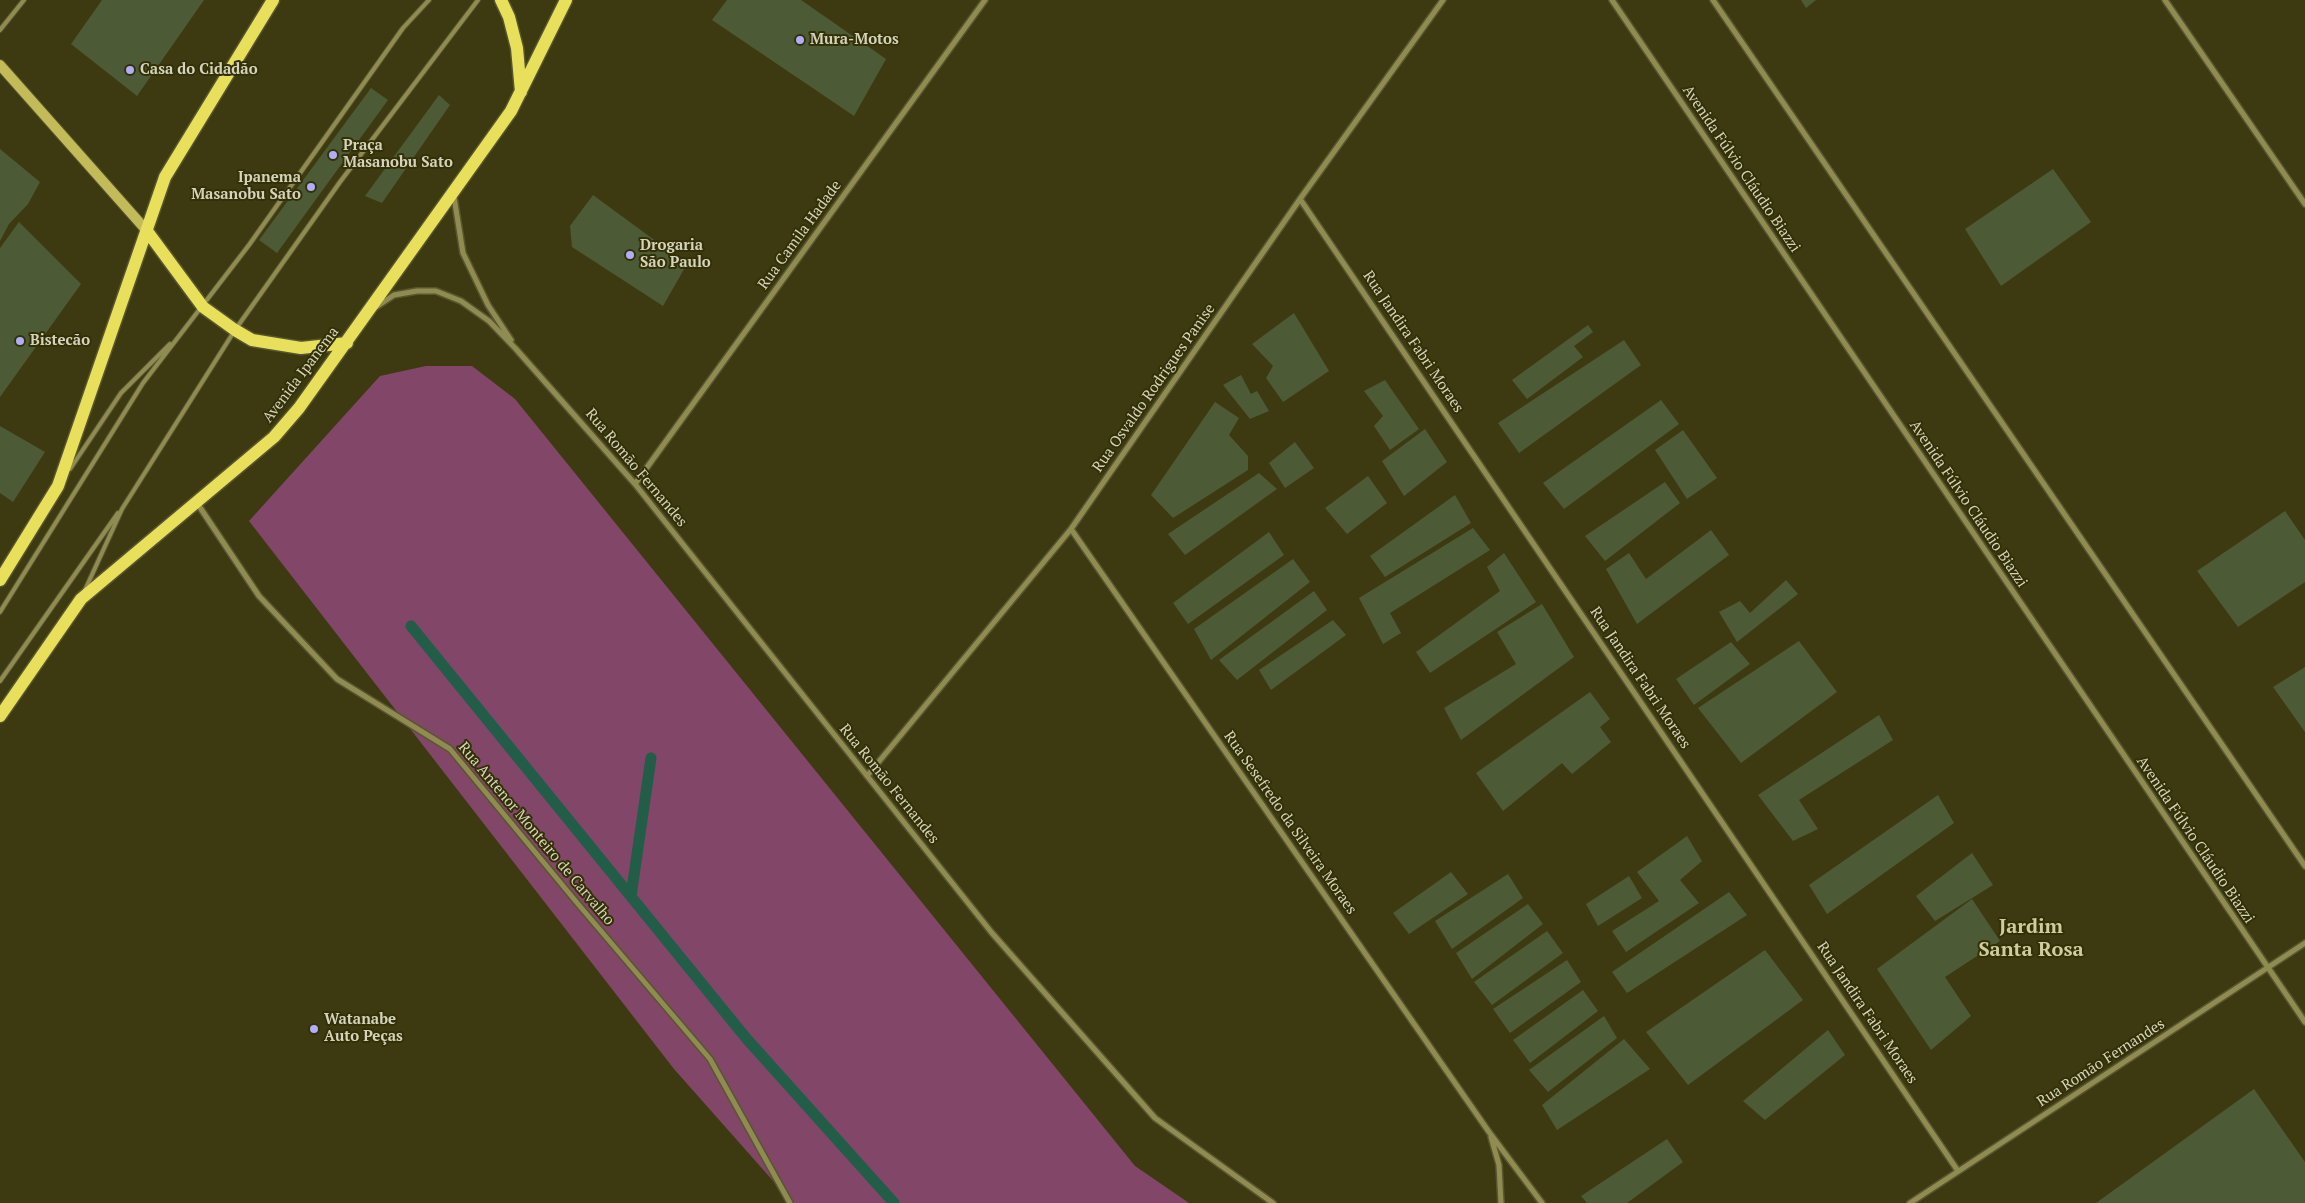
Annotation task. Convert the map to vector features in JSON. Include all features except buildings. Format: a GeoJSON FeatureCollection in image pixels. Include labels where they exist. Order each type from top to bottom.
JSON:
{"type":"FeatureCollection","features":[{"type":"Feature","properties":{"kind":"main road"},"geometry":{"type":"LineString","coordinates":[[0,580],[58,486],[165,177],[272,0]]}},
{"type":"Feature","properties":{"kind":"main road"},"geometry":{"type":"LineString","coordinates":[[501,0],[509,17],[517,48],[521,92]]}},
{"type":"Feature","properties":{"kind":"main road","name":"Avenida Ipanema"},"geometry":{"type":"LineString","coordinates":[[0,716],[81,599],[274,437],[298,408],[511,111],[566,0]]}},
{"type":"Feature","properties":{"kind":"main road"},"geometry":{"type":"LineString","coordinates":[[147,231],[202,307],[252,340],[301,348],[346,343]]}},
{"type":"Feature","properties":{"kind":"street","name":"Rua Camila Hadade"},"geometry":{"type":"LineString","coordinates":[[635,484],[985,0]]}},
{"type":"Feature","properties":{"kind":"street","name":"Rua Osvaldo Rodrigues Panise"},"geometry":{"type":"LineString","coordinates":[[867,776],[1071,529],[1300,199],[1443,0]]}},
{"type":"Feature","properties":{"kind":"street","name":"Avenida Fúlvio Cláudio Biazzi"},"geometry":{"type":"LineString","coordinates":[[1612,0],[2305,1022]]}},
{"type":"Feature","properties":{"kind":"street"},"geometry":{"type":"LineString","coordinates":[[1713,0],[2305,866]]}},
{"type":"Feature","properties":{"kind":"street"},"geometry":{"type":"LineString","coordinates":[[2165,0],[2305,204]]}},
{"type":"Feature","properties":{"kind":"street"},"geometry":{"type":"LineString","coordinates":[[0,65],[147,231]]}},
{"type":"Feature","properties":{"kind":"street","name":"Rua Romão Fernandes"},"geometry":{"type":"LineString","coordinates":[[454,188],[453,203],[463,253],[488,304],[516,349]]}},
{"type":"Feature","properties":{"kind":"street","name":"Rua Jandira Fabri Moraes"},"geometry":{"type":"LineString","coordinates":[[1300,199],[1958,1171]]}},
{"type":"Feature","properties":{"kind":"street","name":"Rua Romão Fernandes"},"geometry":{"type":"LineString","coordinates":[[367,313],[394,295],[417,291],[436,291],[461,301],[489,321],[635,484],[992,933],[1155,1118],[1273,1203]]}},
{"type":"Feature","properties":{"kind":"street","name":"Rua Antenor Monteiro de Carvalho"},"geometry":{"type":"LineString","coordinates":[[196,502],[259,596],[337,679],[450,749],[578,904],[710,1059],[790,1203]]}},
{"type":"Feature","properties":{"kind":"street","name":"Rua Sesefredo da Silveira Moraes"},"geometry":{"type":"LineString","coordinates":[[1071,529],[1489,1132],[1542,1203]]}},
{"type":"Feature","properties":{"kind":"street","name":"Rua Romão Fernandes"},"geometry":{"type":"LineString","coordinates":[[1910,1203],[2305,943]]}},
{"type":"Feature","properties":{"kind":"street"},"geometry":{"type":"LineString","coordinates":[[1489,1132],[1499,1165],[1501,1203]]}},
{"type":"Feature","properties":{"kind":"lane"},"geometry":{"type":"LineString","coordinates":[[0,30],[24,0]]}},
{"type":"Feature","properties":{"kind":"lane"},"geometry":{"type":"LineString","coordinates":[[0,612],[143,382],[202,307],[403,28],[429,0]]}},
{"type":"Feature","properties":{"kind":"lane"},"geometry":{"type":"LineString","coordinates":[[0,681],[126,502],[235,330],[340,182],[478,0]]}},
{"type":"Feature","properties":{"kind":"lane"},"geometry":{"type":"LineString","coordinates":[[58,486],[121,393],[180,334]]}},
{"type":"Feature","properties":{"kind":"lane"},"geometry":{"type":"LineString","coordinates":[[81,599],[126,502]]}},
{"type":"Feature","properties":{"kind":"shaded area"},"geometry":{"type":"Polygon","coordinates":[[[426,366],[472,366],[515,399],[1135,1166],[1189,1203],[793,1203],[790,1200],[674,1069],[249,521],[380,376],[426,366]]]}},
{"type":"Feature","properties":{"kind":"waterway"},"geometry":{"type":"LineString","coordinates":[[411,626],[746,1038],[894,1203]]}},
{"type":"Feature","properties":{"kind":"waterway"},"geometry":{"type":"LineString","coordinates":[[631,896],[651,758]]}},
{"type":"Feature","properties":{"kind":"place","name":"Mura-Motos"},"geometry":{"type":"Point","coordinates":[800,40]}},
{"type":"Feature","properties":{"kind":"place","name":"Casa do Cidadão"},"geometry":{"type":"Point","coordinates":[130,70]}},
{"type":"Feature","properties":{"kind":"place","name":"Praça Masanobu Sato"},"geometry":{"type":"Point","coordinates":[333,155]}},
{"type":"Feature","properties":{"kind":"place","name":"Ipanema Masanobu Sato"},"geometry":{"type":"Point","coordinates":[311,187]}},
{"type":"Feature","properties":{"kind":"place","name":"Drogaria São Paulo"},"geometry":{"type":"Point","coordinates":[630,255]}},
{"type":"Feature","properties":{"kind":"place","name":"Bistecão"},"geometry":{"type":"Point","coordinates":[20,341]}},
{"type":"Feature","properties":{"kind":"place","name":"Watanabe Auto Peças"},"geometry":{"type":"Point","coordinates":[314,1029]}},
{"type":"Feature","properties":{"kind":"district","name":"Jardim Santa Rosa"},"geometry":{"type":"Point","coordinates":[2031,938]}}]}
